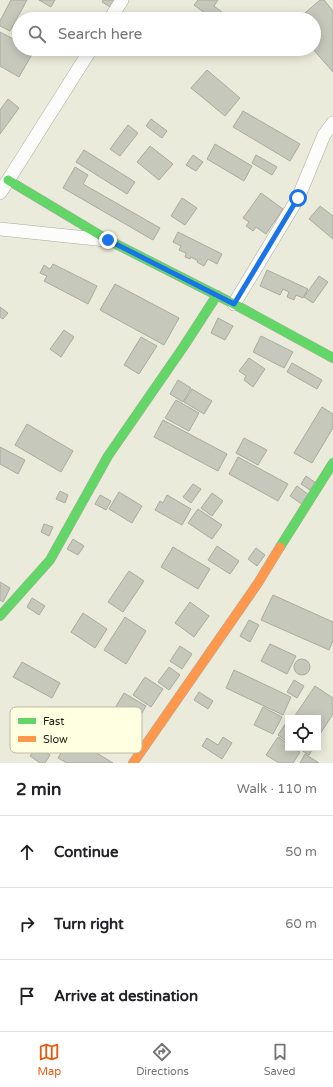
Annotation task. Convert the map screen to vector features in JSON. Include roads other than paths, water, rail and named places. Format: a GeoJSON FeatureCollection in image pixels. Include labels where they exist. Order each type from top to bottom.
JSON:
{"type":"FeatureCollection","features":[{"type":"Feature","properties":{"kind":"street"},"geometry":{"type":"LineString","coordinates":[[114,12],[122,0]]}},
{"type":"Feature","properties":{"kind":"street"},"geometry":{"type":"LineString","coordinates":[[0,193],[87,56]]}},
{"type":"Feature","properties":{"kind":"street"},"geometry":{"type":"LineString","coordinates":[[234,304],[298,198],[324,135],[333,123]]}},
{"type":"Feature","properties":{"kind":"street"},"geometry":{"type":"LineString","coordinates":[[8,180],[108,240],[217,295],[333,358]]}},
{"type":"Feature","properties":{"kind":"street"},"geometry":{"type":"LineString","coordinates":[[0,229],[108,240]]}},
{"type":"Feature","properties":{"kind":"street"},"geometry":{"type":"LineString","coordinates":[[0,616],[50,560],[108,456],[184,346],[217,295]]}},
{"type":"Feature","properties":{"kind":"street"},"geometry":{"type":"LineString","coordinates":[[142,750],[258,584],[333,463]]}},
{"type":"Feature","properties":{"kind":"street"},"geometry":{"type":"LineString","coordinates":[[133,763],[140,753]]}}]}
